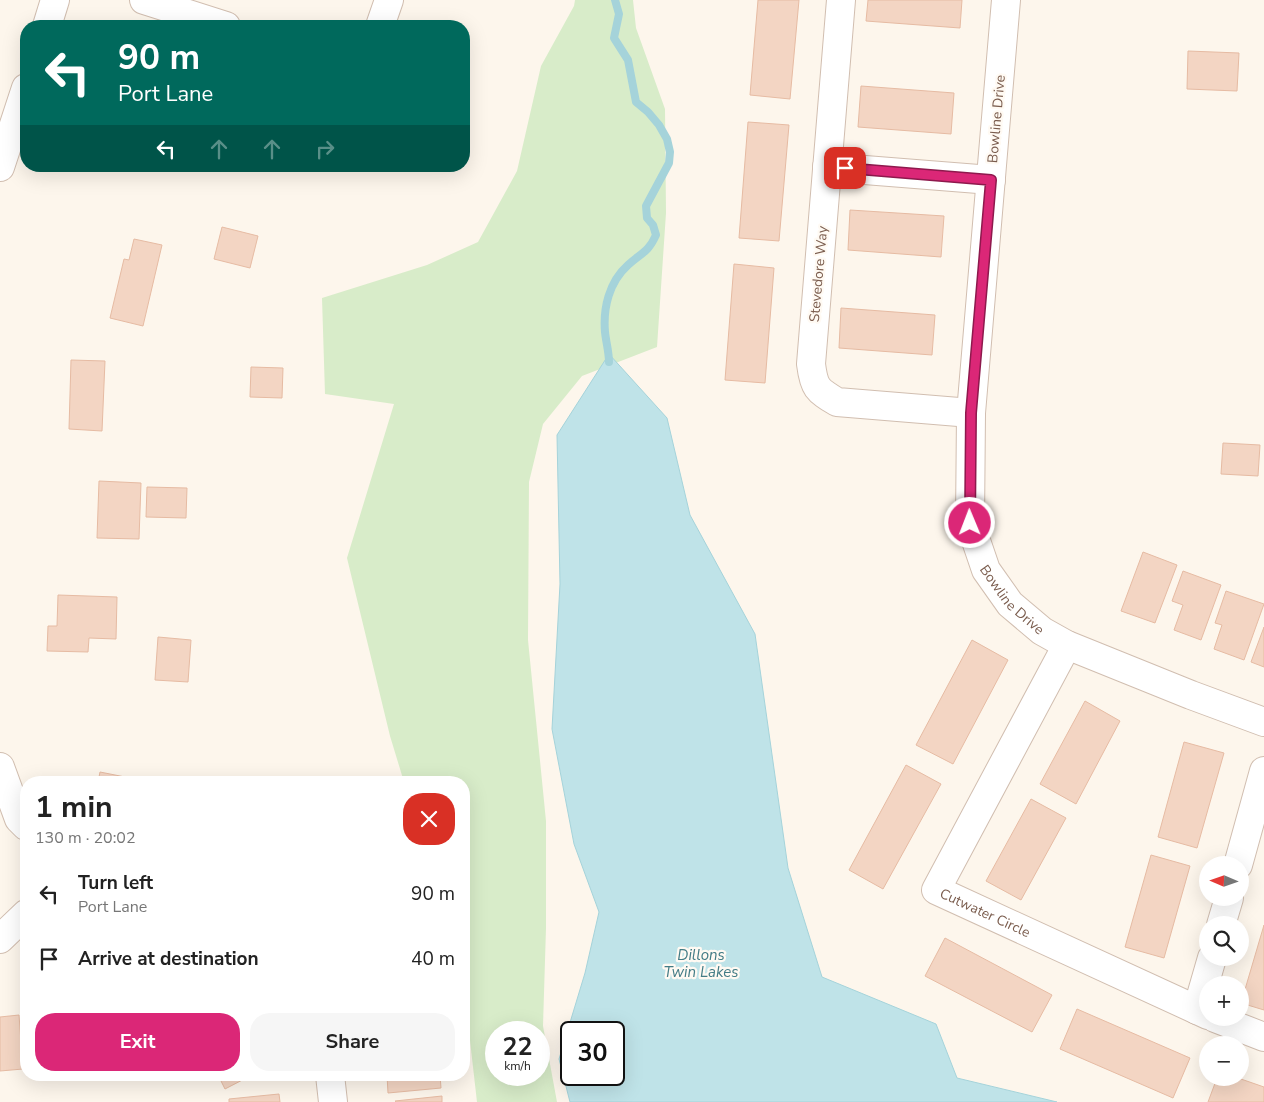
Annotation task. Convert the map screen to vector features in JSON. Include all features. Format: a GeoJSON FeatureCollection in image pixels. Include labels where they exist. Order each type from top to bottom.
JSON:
{"type":"FeatureCollection","features":[{"type":"Feature","properties":{"kind":"street"},"geometry":{"type":"LineString","coordinates":[[48,20],[55,0]]}},
{"type":"Feature","properties":{"kind":"street"},"geometry":{"type":"LineString","coordinates":[[144,0],[207,20]]}},
{"type":"Feature","properties":{"kind":"street"},"geometry":{"type":"LineString","coordinates":[[382,20],[389,0]]}},
{"type":"Feature","properties":{"kind":"street","name":"Stevedore Way"},"geometry":{"type":"LineString","coordinates":[[841,0],[811,364],[813,381],[822,393],[837,402],[971,413]]}},
{"type":"Feature","properties":{"kind":"street","name":"Bowline Drive"},"geometry":{"type":"LineString","coordinates":[[1006,0],[971,413],[970,523],[986,570],[1010,604],[1042,631],[1066,645],[1264,722]]}},
{"type":"Feature","properties":{"kind":"street"},"geometry":{"type":"LineString","coordinates":[[0,167],[20,106]]}},
{"type":"Feature","properties":{"kind":"street"},"geometry":{"type":"LineString","coordinates":[[827,167],[991,180]]}},
{"type":"Feature","properties":{"kind":"street","name":"Cutwater Circle"},"geometry":{"type":"LineString","coordinates":[[1066,645],[936,890],[1199,1011]]}},
{"type":"Feature","properties":{"kind":"street"},"geometry":{"type":"LineString","coordinates":[[0,768],[20,819]]}},
{"type":"Feature","properties":{"kind":"street"},"geometry":{"type":"LineString","coordinates":[[1240,856],[1264,771]]}},
{"type":"Feature","properties":{"kind":"street"},"geometry":{"type":"LineString","coordinates":[[0,939],[20,920]]}},
{"type":"Feature","properties":{"kind":"street","name":"Cutwater Circle"},"geometry":{"type":"LineString","coordinates":[[1236,1026],[1264,1037]]}},
{"type":"Feature","properties":{"kind":"street"},"geometry":{"type":"LineString","coordinates":[[331,1081],[333,1102]]}},
{"type":"Feature","properties":{"kind":"green space"},"geometry":{"type":"Polygon","coordinates":[[[575,0],[633,0],[636,28],[665,109],[666,213],[657,347],[582,376],[543,424],[529,482],[528,640],[546,821],[546,928],[543,1021],[485,1021],[485,1086],[550,1086],[550,1064],[557,1102],[477,1102],[470,1041],[470,776],[402,776],[390,736],[347,558],[394,404],[325,394],[322,298],[427,265],[478,242],[517,171],[541,66],[574,6],[575,0]]]}},
{"type":"Feature","properties":{"kind":"water","name":"Dillons Twin Lakes"},"geometry":{"type":"Polygon","coordinates":[[[609,354],[667,418],[690,515],[755,634],[788,868],[822,977],[936,1024],[957,1078],[1057,1102],[570,1102],[566,1086],[625,1086],[625,1021],[570,1021],[585,973],[599,912],[574,844],[552,729],[560,584],[557,435],[609,354]]]}},
{"type":"Feature","properties":{"kind":"building"},"geometry":{"type":"Polygon","coordinates":[[[758,0],[799,0],[790,99],[750,95],[758,0]]]}},
{"type":"Feature","properties":{"kind":"building"},"geometry":{"type":"Polygon","coordinates":[[[868,0],[962,0],[960,28],[866,21],[868,0]]]}},
{"type":"Feature","properties":{"kind":"building"},"geometry":{"type":"Polygon","coordinates":[[[1188,51],[1239,53],[1237,91],[1187,89],[1188,51]]]}},
{"type":"Feature","properties":{"kind":"building"},"geometry":{"type":"Polygon","coordinates":[[[861,86],[954,93],[951,134],[858,127],[861,86]]]}},
{"type":"Feature","properties":{"kind":"building"},"geometry":{"type":"Polygon","coordinates":[[[748,122],[789,125],[779,241],[739,238],[748,122]]]}},
{"type":"Feature","properties":{"kind":"building"},"geometry":{"type":"Polygon","coordinates":[[[850,210],[944,216],[941,257],[848,250],[850,210]]]}},
{"type":"Feature","properties":{"kind":"building"},"geometry":{"type":"Polygon","coordinates":[[[222,227],[258,236],[250,268],[214,259],[222,227]]]}},
{"type":"Feature","properties":{"kind":"building"},"geometry":{"type":"Polygon","coordinates":[[[134,239],[162,245],[143,326],[110,318],[124,259],[129,260],[134,239]]]}},
{"type":"Feature","properties":{"kind":"building"},"geometry":{"type":"Polygon","coordinates":[[[734,264],[774,268],[765,383],[725,380],[734,264]]]}},
{"type":"Feature","properties":{"kind":"building"},"geometry":{"type":"Polygon","coordinates":[[[841,308],[935,315],[932,355],[839,348],[841,308]]]}},
{"type":"Feature","properties":{"kind":"building"},"geometry":{"type":"Polygon","coordinates":[[[71,360],[105,361],[102,431],[69,429],[71,360]]]}},
{"type":"Feature","properties":{"kind":"building"},"geometry":{"type":"Polygon","coordinates":[[[251,367],[283,368],[282,398],[250,397],[251,367]]]}},
{"type":"Feature","properties":{"kind":"building"},"geometry":{"type":"Polygon","coordinates":[[[1223,443],[1260,445],[1258,476],[1221,474],[1223,443]]]}},
{"type":"Feature","properties":{"kind":"building"},"geometry":{"type":"Polygon","coordinates":[[[99,481],[141,483],[139,539],[97,538],[99,481]]]}},
{"type":"Feature","properties":{"kind":"building"},"geometry":{"type":"Polygon","coordinates":[[[147,487],[187,488],[186,518],[146,517],[147,487]]]}},
{"type":"Feature","properties":{"kind":"building"},"geometry":{"type":"Polygon","coordinates":[[[1143,552],[1177,565],[1155,623],[1121,611],[1143,552]]]}},
{"type":"Feature","properties":{"kind":"building"},"geometry":{"type":"Polygon","coordinates":[[[1183,571],[1221,585],[1201,640],[1174,630],[1183,605],[1172,601],[1183,571]]]}},
{"type":"Feature","properties":{"kind":"building"},"geometry":{"type":"Polygon","coordinates":[[[1226,591],[1264,604],[1244,660],[1214,649],[1222,625],[1215,623],[1226,591]]]}},
{"type":"Feature","properties":{"kind":"building"},"geometry":{"type":"Polygon","coordinates":[[[58,595],[117,597],[116,639],[89,638],[88,652],[47,651],[48,626],[57,626],[58,595]]]}},
{"type":"Feature","properties":{"kind":"building"},"geometry":{"type":"Polygon","coordinates":[[[1264,627],[1264,667],[1251,662],[1264,627]]]}},
{"type":"Feature","properties":{"kind":"building"},"geometry":{"type":"Polygon","coordinates":[[[158,637],[191,640],[188,682],[155,680],[158,637]]]}},
{"type":"Feature","properties":{"kind":"building"},"geometry":{"type":"Polygon","coordinates":[[[972,640],[1008,660],[953,764],[916,745],[972,640]]]}},
{"type":"Feature","properties":{"kind":"building"},"geometry":{"type":"Polygon","coordinates":[[[1085,701],[1120,721],[1076,804],[1040,784],[1085,701]]]}},
{"type":"Feature","properties":{"kind":"building"},"geometry":{"type":"Polygon","coordinates":[[[1184,742],[1224,753],[1197,848],[1158,837],[1184,742]]]}},
{"type":"Feature","properties":{"kind":"building"},"geometry":{"type":"Polygon","coordinates":[[[906,765],[941,784],[883,889],[849,870],[906,765]]]}},
{"type":"Feature","properties":{"kind":"building"},"geometry":{"type":"Polygon","coordinates":[[[100,772],[120,776],[99,776],[100,772]]]}},
{"type":"Feature","properties":{"kind":"building"},"geometry":{"type":"Polygon","coordinates":[[[1031,799],[1066,818],[1021,900],[986,881],[1031,799]]]}},
{"type":"Feature","properties":{"kind":"building"},"geometry":{"type":"Polygon","coordinates":[[[1151,855],[1190,866],[1164,958],[1125,947],[1151,855]]]}},
{"type":"Feature","properties":{"kind":"building"},"geometry":{"type":"Polygon","coordinates":[[[1264,925],[1264,1010],[1249,1005],[1249,976],[1264,925]]]}},
{"type":"Feature","properties":{"kind":"building"},"geometry":{"type":"Polygon","coordinates":[[[945,938],[1052,995],[1032,1032],[925,976],[945,938]]]}},
{"type":"Feature","properties":{"kind":"building"},"geometry":{"type":"Polygon","coordinates":[[[1077,1009],[1190,1058],[1173,1098],[1060,1049],[1077,1009]]]}},
{"type":"Feature","properties":{"kind":"building"},"geometry":{"type":"Polygon","coordinates":[[[19,1015],[20,1069],[0,1071],[0,1017],[19,1015]]]}},
{"type":"Feature","properties":{"kind":"building"},"geometry":{"type":"Polygon","coordinates":[[[221,1081],[240,1081],[225,1089],[221,1081]]]}},
{"type":"Feature","properties":{"kind":"building"},"geometry":{"type":"Polygon","coordinates":[[[387,1081],[440,1081],[441,1088],[388,1093],[387,1081]]]}},
{"type":"Feature","properties":{"kind":"building"},"geometry":{"type":"Polygon","coordinates":[[[1249,1082],[1264,1087],[1264,1102],[1208,1102],[1214,1086],[1249,1086],[1249,1082]]]}},
{"type":"Feature","properties":{"kind":"building"},"geometry":{"type":"Polygon","coordinates":[[[279,1094],[280,1102],[229,1102],[229,1099],[279,1094]]]}},
{"type":"Feature","properties":{"kind":"building"},"geometry":{"type":"Polygon","coordinates":[[[442,1096],[442,1102],[395,1101],[442,1096]]]}},
{"type":"Feature","properties":{"kind":"waterway"},"geometry":{"type":"LineString","coordinates":[[609,362],[605,332],[606,305],[616,279],[628,265],[647,249],[656,235],[653,225],[647,218],[646,206],[669,163],[670,152],[667,139],[659,125],[636,102],[628,60],[614,38],[619,14],[615,0]]}},
{"type":"Feature","properties":{"kind":"route"},"geometry":{"type":"LineString","coordinates":[[845,168],[991,180],[971,413],[970,523]]}}]}
